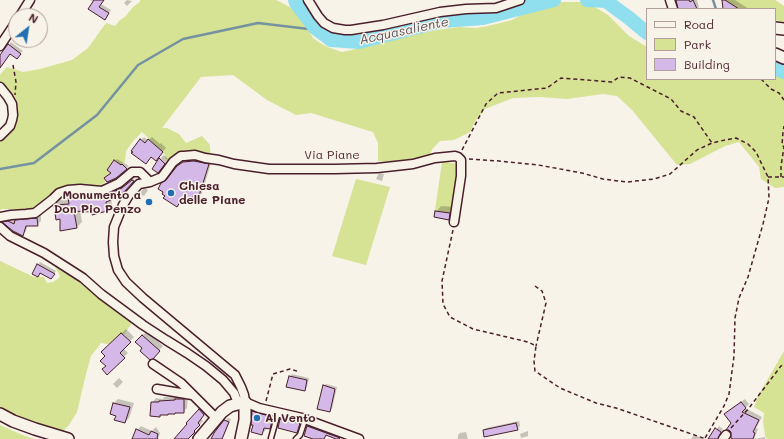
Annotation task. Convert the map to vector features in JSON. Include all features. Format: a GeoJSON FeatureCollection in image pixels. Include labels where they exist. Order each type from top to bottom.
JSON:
{"type":"FeatureCollection","features":[{"type":"Feature","properties":{"kind":"street"},"geometry":{"type":"LineString","coordinates":[[308,0],[324,23],[333,28],[351,30],[383,25],[440,12],[496,8],[520,0]]}},
{"type":"Feature","properties":{"kind":"street"},"geometry":{"type":"LineString","coordinates":[[0,46],[8,34]]}},
{"type":"Feature","properties":{"kind":"street"},"geometry":{"type":"LineString","coordinates":[[0,88],[8,97],[12,104],[13,110],[10,126],[0,136]]}},
{"type":"Feature","properties":{"kind":"street","name":"Via Piane"},"geometry":{"type":"LineString","coordinates":[[241,439],[245,420],[242,403],[244,395],[235,375],[143,298],[126,282],[118,270],[114,256],[114,227],[129,195],[139,184],[150,182],[162,177],[168,168],[181,156],[196,155],[234,164],[269,169],[377,168],[412,164],[435,158],[455,156],[459,159]]}},
{"type":"Feature","properties":{"kind":"street"},"geometry":{"type":"LineString","coordinates":[[454,222],[461,176],[459,159]]}},
{"type":"Feature","properties":{"kind":"street"},"geometry":{"type":"LineString","coordinates":[[0,217],[35,213],[60,193],[68,190],[89,189],[102,192],[119,184],[132,172],[140,172],[150,182]]}},
{"type":"Feature","properties":{"kind":"street"},"geometry":{"type":"LineString","coordinates":[[0,226],[10,236],[44,253],[83,278],[101,294],[143,325],[206,366],[223,380],[242,403]]}},
{"type":"Feature","properties":{"kind":"street"},"geometry":{"type":"LineString","coordinates":[[153,364],[181,383],[216,418]]}},
{"type":"Feature","properties":{"kind":"street"},"geometry":{"type":"LineString","coordinates":[[156,389],[192,395]]}},
{"type":"Feature","properties":{"kind":"street"},"geometry":{"type":"LineString","coordinates":[[199,439],[222,412],[230,406],[242,403],[304,420],[359,439]]}},
{"type":"Feature","properties":{"kind":"street"},"geometry":{"type":"LineString","coordinates":[[0,414],[13,421],[68,439]]}},
{"type":"Feature","properties":{"kind":"lane"},"geometry":{"type":"LineString","coordinates":[[271,438],[278,413]]}},
{"type":"Feature","properties":{"kind":"lane"},"geometry":{"type":"LineString","coordinates":[[296,439],[300,435],[304,420]]}},
{"type":"Feature","properties":{"kind":"path"},"geometry":{"type":"LineString","coordinates":[[12,104],[16,92],[13,65]]}},
{"type":"Feature","properties":{"kind":"path"},"geometry":{"type":"LineString","coordinates":[[535,286],[542,291],[546,302],[536,346],[534,361],[535,371],[560,388],[596,402],[706,439],[729,394],[734,356],[735,318],[739,298],[748,277],[769,198],[768,177],[756,152],[748,144],[736,138],[725,140],[697,150],[670,174],[654,179],[627,182],[603,179],[582,173],[538,165],[459,159],[486,104],[498,93],[547,88],[561,78],[612,82],[619,77],[630,78],[671,99],[681,111],[694,117],[712,144]]}},
{"type":"Feature","properties":{"kind":"path"},"geometry":{"type":"LineString","coordinates":[[762,80],[771,89],[779,93],[784,100]]}},
{"type":"Feature","properties":{"kind":"path"},"geometry":{"type":"LineString","coordinates":[[781,177],[781,162],[784,147],[782,145],[782,132],[784,126]]}},
{"type":"Feature","properties":{"kind":"path"},"geometry":{"type":"LineString","coordinates":[[768,177],[784,177]]}},
{"type":"Feature","properties":{"kind":"path"},"geometry":{"type":"LineString","coordinates":[[454,222],[442,281],[443,304],[450,317],[473,329],[528,342],[536,346]]}},
{"type":"Feature","properties":{"kind":"path"},"geometry":{"type":"LineString","coordinates":[[731,428],[784,364]]}},
{"type":"Feature","properties":{"kind":"path"},"geometry":{"type":"LineString","coordinates":[[259,408],[267,400],[273,374],[290,369],[300,372]]}},
{"type":"Feature","properties":{"kind":"green space"},"geometry":{"type":"Polygon","coordinates":[[[140,0],[276,0],[298,12],[313,38],[330,48],[342,52],[376,42],[437,30],[459,27],[476,28],[488,26],[512,20],[534,8],[558,2],[581,2],[593,6],[608,15],[629,36],[646,46],[646,80],[776,80],[776,71],[784,75],[784,187],[775,188],[761,179],[759,167],[739,142],[725,146],[690,164],[677,165],[632,110],[617,96],[603,94],[567,99],[540,97],[513,98],[485,109],[476,120],[470,132],[454,140],[440,141],[433,148],[429,156],[389,162],[378,161],[378,143],[373,132],[311,113],[296,115],[267,100],[233,75],[201,77],[162,128],[167,128],[179,134],[186,143],[202,136],[210,145],[211,161],[192,159],[172,166],[165,158],[165,155],[142,132],[126,151],[125,161],[95,192],[61,199],[43,210],[1,209],[0,212],[0,139],[15,123],[18,108],[13,95],[0,86],[0,75],[7,67],[23,72],[72,60],[88,48],[106,23],[115,26],[133,7],[140,2],[140,0]]]}},
{"type":"Feature","properties":{"kind":"green space"},"geometry":{"type":"Polygon","coordinates":[[[723,0],[775,0],[784,6],[784,22],[776,20],[776,8],[736,8],[723,0]]]}},
{"type":"Feature","properties":{"kind":"green space"},"geometry":{"type":"Polygon","coordinates":[[[442,162],[460,164],[453,220],[434,217],[442,162]]]}},
{"type":"Feature","properties":{"kind":"green space"},"geometry":{"type":"Polygon","coordinates":[[[356,179],[390,187],[366,265],[332,256],[356,179]]]}},
{"type":"Feature","properties":{"kind":"green space"},"geometry":{"type":"Polygon","coordinates":[[[0,261],[34,277],[44,277],[47,283],[53,282],[60,276],[55,267],[78,281],[132,323],[114,345],[101,343],[91,356],[77,412],[60,439],[0,420],[0,261]]]}},
{"type":"Feature","properties":{"kind":"green space"},"geometry":{"type":"Polygon","coordinates":[[[784,351],[784,439],[767,439],[765,436],[763,421],[764,413],[754,407],[758,396],[784,351]]]}},
{"type":"Feature","properties":{"kind":"green space"},"geometry":{"type":"Polygon","coordinates":[[[0,425],[20,434],[34,439],[0,439],[0,425]]]}},
{"type":"Feature","properties":{"kind":"building"},"geometry":{"type":"Polygon","coordinates":[[[94,0],[104,0],[99,7],[109,13],[105,20],[88,9],[94,0]]]}},
{"type":"Feature","properties":{"kind":"building"},"geometry":{"type":"Polygon","coordinates":[[[676,0],[689,0],[690,2],[693,0],[697,8],[678,8],[676,0]]]}},
{"type":"Feature","properties":{"kind":"building"},"geometry":{"type":"Polygon","coordinates":[[[722,0],[725,0],[737,8],[723,8],[722,0]]]}},
{"type":"Feature","properties":{"kind":"building"},"geometry":{"type":"Polygon","coordinates":[[[8,44],[8,48],[13,48],[21,54],[17,59],[10,54],[0,68],[0,55],[8,44]]]}},
{"type":"Feature","properties":{"kind":"building"},"geometry":{"type":"Polygon","coordinates":[[[140,139],[145,143],[148,139],[163,152],[156,161],[151,157],[146,164],[131,153],[140,139]]]}},
{"type":"Feature","properties":{"kind":"building"},"geometry":{"type":"Polygon","coordinates":[[[159,158],[165,164],[158,173],[152,169],[159,158]]]}},
{"type":"Feature","properties":{"kind":"building"},"geometry":{"type":"Polygon","coordinates":[[[114,160],[121,165],[122,164],[127,169],[116,178],[107,182],[104,178],[111,173],[107,170],[114,160]]]}},
{"type":"Feature","properties":{"kind":"building"},"geometry":{"type":"Polygon","coordinates":[[[194,161],[209,164],[198,199],[192,197],[191,200],[186,198],[183,202],[180,202],[177,207],[163,198],[165,196],[162,194],[163,192],[158,189],[161,183],[166,180],[177,166],[183,162],[194,161]]]}},
{"type":"Feature","properties":{"kind":"building"},"geometry":{"type":"Polygon","coordinates":[[[132,180],[134,181],[124,192],[106,202],[107,211],[92,215],[91,212],[74,211],[77,228],[60,231],[60,219],[56,220],[54,205],[69,204],[68,197],[79,195],[104,196],[122,188],[132,180]]]}},
{"type":"Feature","properties":{"kind":"building"},"geometry":{"type":"Polygon","coordinates":[[[435,211],[450,213],[449,220],[434,217],[435,211]]]}},
{"type":"Feature","properties":{"kind":"building"},"geometry":{"type":"Polygon","coordinates":[[[37,218],[38,226],[26,226],[23,236],[13,231],[2,222],[8,221],[14,224],[15,220],[37,218]]]}},
{"type":"Feature","properties":{"kind":"building"},"geometry":{"type":"Polygon","coordinates":[[[37,264],[55,274],[51,279],[40,273],[38,277],[32,274],[37,264]]]}},
{"type":"Feature","properties":{"kind":"building"},"geometry":{"type":"Polygon","coordinates":[[[121,333],[131,342],[120,353],[125,358],[107,375],[102,369],[106,366],[100,361],[105,356],[101,352],[121,333]]]}},
{"type":"Feature","properties":{"kind":"building"},"geometry":{"type":"Polygon","coordinates":[[[142,335],[160,351],[153,359],[150,360],[140,351],[142,348],[135,342],[142,335]]]}},
{"type":"Feature","properties":{"kind":"building"},"geometry":{"type":"Polygon","coordinates":[[[289,376],[307,380],[305,391],[286,387],[289,376]]]}},
{"type":"Feature","properties":{"kind":"building"},"geometry":{"type":"Polygon","coordinates":[[[323,385],[335,389],[330,412],[317,409],[323,385]]]}},
{"type":"Feature","properties":{"kind":"building"},"geometry":{"type":"Polygon","coordinates":[[[184,399],[184,413],[160,415],[160,417],[150,416],[151,402],[184,399]]]}},
{"type":"Feature","properties":{"kind":"building"},"geometry":{"type":"Polygon","coordinates":[[[741,402],[746,408],[742,412],[759,420],[753,432],[755,433],[753,439],[733,439],[731,438],[731,432],[726,430],[731,423],[724,414],[741,402]]]}},
{"type":"Feature","properties":{"kind":"building"},"geometry":{"type":"Polygon","coordinates":[[[113,403],[130,407],[125,423],[114,420],[116,416],[110,414],[113,403]]]}},
{"type":"Feature","properties":{"kind":"building"},"geometry":{"type":"Polygon","coordinates":[[[199,409],[204,415],[198,423],[200,425],[194,431],[195,432],[188,439],[174,439],[187,424],[186,423],[199,409]]]}},
{"type":"Feature","properties":{"kind":"building"},"geometry":{"type":"Polygon","coordinates":[[[252,411],[273,417],[270,429],[264,428],[262,435],[251,432],[253,425],[251,425],[252,411]]]}},
{"type":"Feature","properties":{"kind":"building"},"geometry":{"type":"Polygon","coordinates":[[[280,419],[300,423],[297,433],[278,428],[280,419]]]}},
{"type":"Feature","properties":{"kind":"building"},"geometry":{"type":"Polygon","coordinates":[[[224,420],[229,422],[222,439],[211,439],[214,433],[224,420]]]}},
{"type":"Feature","properties":{"kind":"building"},"geometry":{"type":"Polygon","coordinates":[[[516,423],[518,430],[484,437],[483,430],[516,423]]]}},
{"type":"Feature","properties":{"kind":"building"},"geometry":{"type":"Polygon","coordinates":[[[307,426],[340,438],[336,439],[326,435],[324,439],[313,439],[304,436],[307,426]]]}},
{"type":"Feature","properties":{"kind":"building"},"geometry":{"type":"Polygon","coordinates":[[[715,428],[721,432],[718,439],[708,439],[715,428]]]}},
{"type":"Feature","properties":{"kind":"building"},"geometry":{"type":"Polygon","coordinates":[[[136,429],[149,435],[151,431],[158,434],[158,439],[132,439],[136,429]]]}},
{"type":"Feature","properties":{"kind":"waterway","name":"Acquasaliente"},"geometry":{"type":"LineString","coordinates":[[295,0],[315,28],[331,40],[359,42],[442,21],[483,18],[554,0]]}},
{"type":"Feature","properties":{"kind":"waterway","name":"Acquasaliente"},"geometry":{"type":"LineString","coordinates":[[587,0],[606,1],[646,32]]}},
{"type":"Feature","properties":{"kind":"waterway"},"geometry":{"type":"LineString","coordinates":[[713,0],[716,8]]}},
{"type":"Feature","properties":{"kind":"waterway"},"geometry":{"type":"LineString","coordinates":[[0,169],[34,163],[97,115],[138,65],[183,39],[258,23],[317,30]]}},
{"type":"Feature","properties":{"kind":"waterway","name":"Acquasaliente"},"geometry":{"type":"LineString","coordinates":[[776,68],[784,72]]}},
{"type":"Feature","properties":{"kind":"place","name":"Chiesa delle Piane"},"geometry":{"type":"Point","coordinates":[171,193]}},
{"type":"Feature","properties":{"kind":"place","name":"Monumento a Don Pio Penzo"},"geometry":{"type":"Point","coordinates":[149,202]}},
{"type":"Feature","properties":{"kind":"place","name":"Al Vento"},"geometry":{"type":"Point","coordinates":[257,418]}}]}
